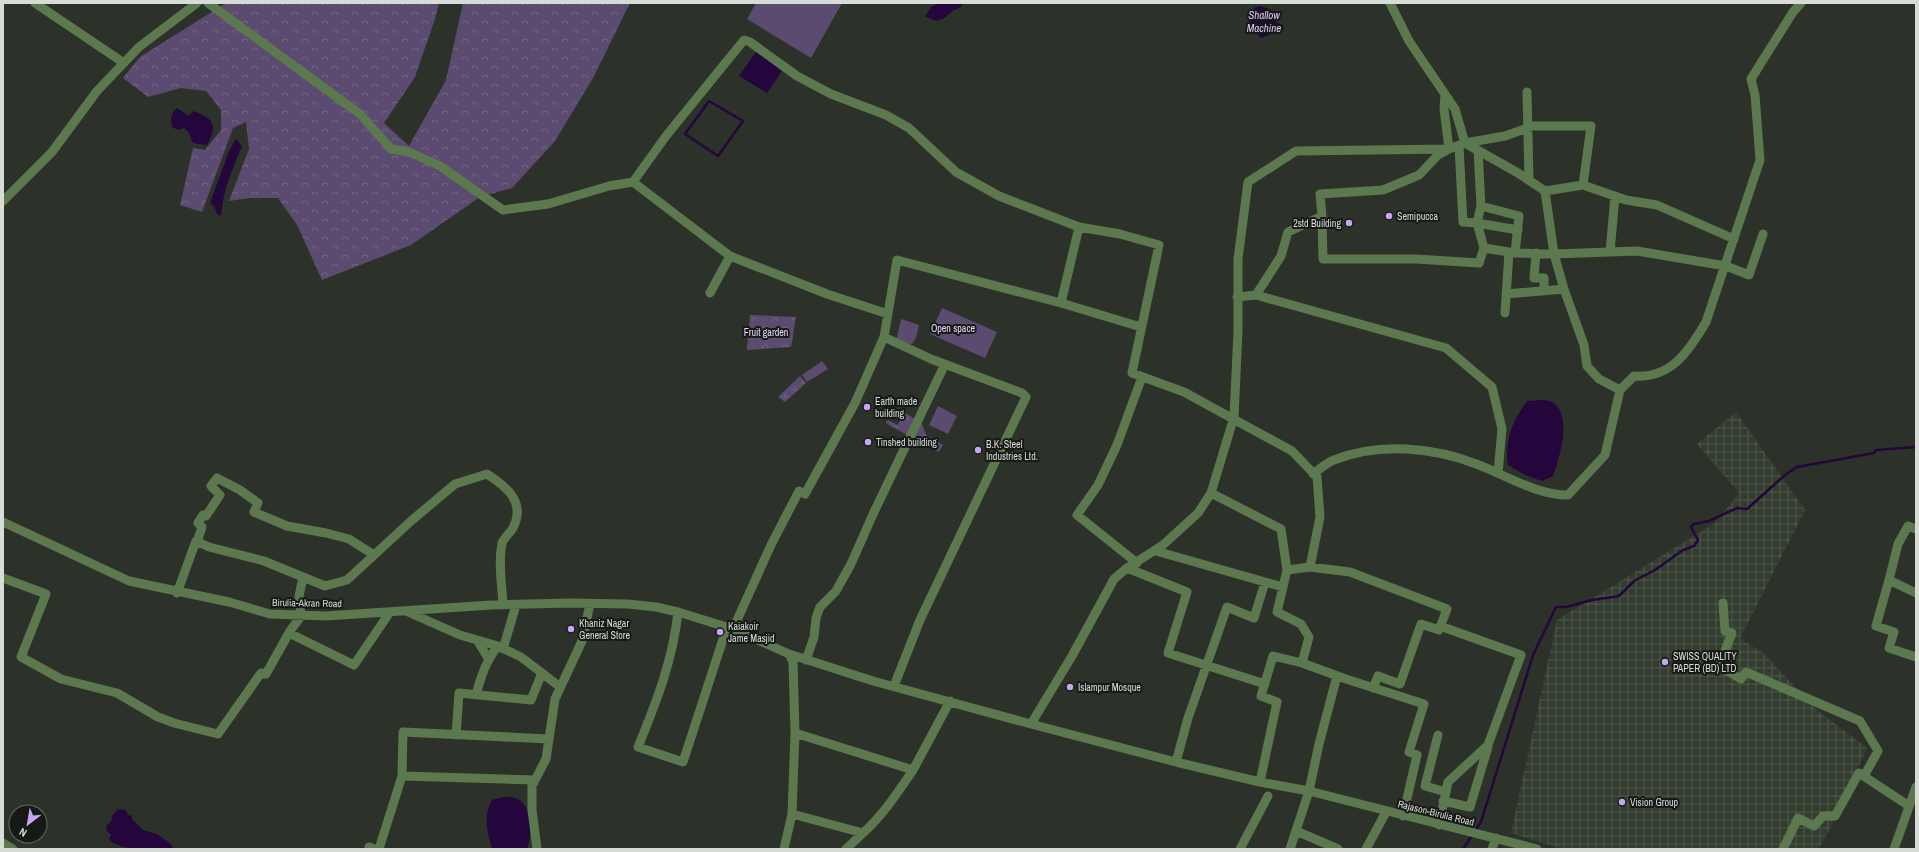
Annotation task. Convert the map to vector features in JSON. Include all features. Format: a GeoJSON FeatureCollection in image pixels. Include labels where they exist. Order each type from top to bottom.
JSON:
{"type":"FeatureCollection","features":[{"type":"Feature","properties":{"kind":"street"},"geometry":{"type":"LineString","coordinates":[[35,3],[124,62]]}},
{"type":"Feature","properties":{"kind":"street"},"geometry":{"type":"LineString","coordinates":[[3,201],[52,152],[97,91],[124,62],[139,47],[197,3]]}},
{"type":"Feature","properties":{"kind":"street"},"geometry":{"type":"LineString","coordinates":[[208,3],[360,114],[391,149],[408,152],[440,166],[503,210],[548,204],[610,186],[633,182],[666,136],[744,40],[750,42],[797,76],[831,94],[886,115],[909,128],[956,172],[999,196],[1079,227],[1120,234],[1159,245],[1132,373],[1184,392],[1234,417],[1292,451],[1316,477],[1320,517],[1310,567]]}},
{"type":"Feature","properties":{"kind":"street"},"geometry":{"type":"LineString","coordinates":[[1390,3],[1409,41],[1455,109],[1462,145],[1463,222],[1477,222],[1518,230]]}},
{"type":"Feature","properties":{"kind":"street"},"geometry":{"type":"LineString","coordinates":[[1313,474],[1332,461],[1358,452],[1385,450],[1433,451],[1478,464],[1554,495],[1568,495],[1605,455],[1620,390],[1634,376],[1648,377],[1674,366],[1694,343],[1706,322],[1726,266],[1760,160],[1755,95],[1751,79],[1793,12],[1801,3]]}},
{"type":"Feature","properties":{"kind":"street"},"geometry":{"type":"LineString","coordinates":[[1527,92],[1529,180]]}},
{"type":"Feature","properties":{"kind":"street"},"geometry":{"type":"LineString","coordinates":[[1445,94],[1444,110],[1448,149]]}},
{"type":"Feature","properties":{"kind":"street"},"geometry":{"type":"LineString","coordinates":[[1478,150],[1481,206],[1477,222],[1484,248],[1479,263],[1416,259],[1323,259],[1320,194],[1383,190],[1419,175],[1438,155],[1448,149],[1462,145],[1506,136],[1533,126],[1591,126],[1584,185]]}},
{"type":"Feature","properties":{"kind":"street"},"geometry":{"type":"LineString","coordinates":[[1462,145],[1478,150],[1545,191],[1584,185],[1626,200],[1657,205],[1734,239]]}},
{"type":"Feature","properties":{"kind":"street"},"geometry":{"type":"LineString","coordinates":[[1031,724],[1072,656],[1114,579],[1127,568],[1156,551],[1198,513],[1211,493],[1234,417],[1238,331],[1238,259],[1248,182],[1296,151],[1448,149]]}},
{"type":"Feature","properties":{"kind":"street"},"geometry":{"type":"LineString","coordinates":[[633,182],[730,256],[827,294],[888,314]]}},
{"type":"Feature","properties":{"kind":"street"},"geometry":{"type":"LineString","coordinates":[[1545,191],[1554,254],[1564,289],[1584,345],[1587,366],[1599,378],[1620,390]]}},
{"type":"Feature","properties":{"kind":"street"},"geometry":{"type":"LineString","coordinates":[[1610,252],[1615,196]]}},
{"type":"Feature","properties":{"kind":"street"},"geometry":{"type":"LineString","coordinates":[[1481,206],[1519,216],[1518,230],[1512,252],[1505,313]]}},
{"type":"Feature","properties":{"kind":"street"},"geometry":{"type":"LineString","coordinates":[[1256,295],[1281,256],[1288,232],[1322,216]]}},
{"type":"Feature","properties":{"kind":"street"},"geometry":{"type":"LineString","coordinates":[[1061,303],[1079,227]]}},
{"type":"Feature","properties":{"kind":"street"},"geometry":{"type":"LineString","coordinates":[[1484,248],[1512,252],[1554,254],[1637,251],[1726,266],[1749,275],[1763,234]]}},
{"type":"Feature","properties":{"kind":"street"},"geometry":{"type":"LineString","coordinates":[[1536,253],[1534,278],[1544,278],[1544,291]]}},
{"type":"Feature","properties":{"kind":"street"},"geometry":{"type":"LineString","coordinates":[[710,293],[730,256]]}},
{"type":"Feature","properties":{"kind":"street"},"geometry":{"type":"LineString","coordinates":[[678,612],[676,634],[668,667],[658,698],[638,747],[682,762],[730,628],[798,491],[805,494],[855,403],[884,337],[898,260],[1061,303],[1141,327]]}},
{"type":"Feature","properties":{"kind":"street"},"geometry":{"type":"LineString","coordinates":[[1506,294],[1564,289]]}},
{"type":"Feature","properties":{"kind":"street"},"geometry":{"type":"LineString","coordinates":[[1237,297],[1256,295],[1446,348],[1492,387],[1502,429],[1498,473]]}},
{"type":"Feature","properties":{"kind":"street"},"geometry":{"type":"LineString","coordinates":[[884,337],[945,364],[1022,393],[1026,397],[920,620],[894,686]]}},
{"type":"Feature","properties":{"kind":"street"},"geometry":{"type":"LineString","coordinates":[[806,660],[814,637],[816,618],[820,607],[836,591],[851,564],[874,512],[945,364]]}},
{"type":"Feature","properties":{"kind":"street"},"geometry":{"type":"LineString","coordinates":[[1137,563],[1077,515],[1098,485],[1117,445],[1142,377]]}},
{"type":"Feature","properties":{"kind":"street"},"geometry":{"type":"LineString","coordinates":[[197,542],[209,548],[264,561],[325,586],[347,580],[411,521],[455,484],[487,474],[505,486],[515,500],[517,517],[512,529],[502,541],[500,557],[503,605]]}},
{"type":"Feature","properties":{"kind":"street"},"geometry":{"type":"LineString","coordinates":[[177,593],[202,527],[198,523],[203,515],[206,516],[220,495],[211,486],[217,478],[240,490],[258,503],[254,512],[287,526],[349,539],[374,555]]}},
{"type":"Feature","properties":{"kind":"street"},"geometry":{"type":"LineString","coordinates":[[1211,493],[1281,529],[1287,570],[1277,612],[1301,624],[1309,637],[1302,663]]}},
{"type":"Feature","properties":{"kind":"street","name":"Birulia-Akran Road"},"geometry":{"type":"LineString","coordinates":[[3,522],[129,581],[177,593],[229,602],[270,614],[301,616],[503,605],[628,604],[656,607],[730,628],[806,660],[950,701]]}},
{"type":"Feature","properties":{"kind":"street"},"geometry":{"type":"LineString","coordinates":[[1916,529],[1908,526],[1898,544],[1876,626],[1894,632],[1889,648],[1916,657]]}},
{"type":"Feature","properties":{"kind":"street"},"geometry":{"type":"LineString","coordinates":[[1156,551],[1283,587]]}},
{"type":"Feature","properties":{"kind":"street"},"geometry":{"type":"LineString","coordinates":[[1287,570],[1310,567],[1350,572],[1447,610],[1439,630],[1421,624],[1400,684],[1378,676],[1373,688]]}},
{"type":"Feature","properties":{"kind":"street"},"geometry":{"type":"LineString","coordinates":[[1127,568],[1187,592],[1168,653],[1265,684]]}},
{"type":"Feature","properties":{"kind":"street"},"geometry":{"type":"LineString","coordinates":[[3,578],[46,594],[21,657],[62,679],[117,693],[158,716],[174,723],[218,734],[261,672],[266,674],[289,633],[301,616],[299,596],[303,577]]}},
{"type":"Feature","properties":{"kind":"street"},"geometry":{"type":"LineString","coordinates":[[1889,580],[1916,593]]}},
{"type":"Feature","properties":{"kind":"street"},"geometry":{"type":"LineString","coordinates":[[1176,762],[1206,665],[1227,607],[1254,618],[1265,582]]}},
{"type":"Feature","properties":{"kind":"street"},"geometry":{"type":"LineString","coordinates":[[1723,603],[1725,631],[1732,633],[1719,666],[1741,679],[1746,672],[1860,721],[1878,750],[1864,776]]}},
{"type":"Feature","properties":{"kind":"street"},"geometry":{"type":"LineString","coordinates":[[537,849],[532,810],[532,786],[546,759],[552,714],[560,687],[582,641],[590,604]]}},
{"type":"Feature","properties":{"kind":"street"},"geometry":{"type":"LineString","coordinates":[[476,695],[481,674],[488,658],[500,647],[516,605]]}},
{"type":"Feature","properties":{"kind":"street"},"geometry":{"type":"LineString","coordinates":[[403,611],[412,612],[460,635],[500,647],[521,658],[560,687]]}},
{"type":"Feature","properties":{"kind":"street"},"geometry":{"type":"LineString","coordinates":[[289,633],[354,665],[390,612]]}},
{"type":"Feature","properties":{"kind":"street"},"geometry":{"type":"LineString","coordinates":[[1438,735],[1425,786],[1470,807],[1488,745],[1521,655],[1440,626]]}},
{"type":"Feature","properties":{"kind":"street"},"geometry":{"type":"LineString","coordinates":[[477,640],[488,658]]}},
{"type":"Feature","properties":{"kind":"street"},"geometry":{"type":"LineString","coordinates":[[784,849],[792,814],[795,733],[793,662],[789,654]]}},
{"type":"Feature","properties":{"kind":"street"},"geometry":{"type":"LineString","coordinates":[[1260,782],[1277,702],[1261,696],[1273,656],[1302,663],[1424,704],[1410,752],[1417,755],[1403,816]]}},
{"type":"Feature","properties":{"kind":"street"},"geometry":{"type":"LineString","coordinates":[[456,735],[459,693],[531,700],[542,673]]}},
{"type":"Feature","properties":{"kind":"street"},"geometry":{"type":"LineString","coordinates":[[1290,849],[1309,792],[1319,744],[1337,676]]}},
{"type":"Feature","properties":{"kind":"street"},"geometry":{"type":"LineString","coordinates":[[846,849],[872,825],[898,792],[912,770],[950,701]]}},
{"type":"Feature","properties":{"kind":"street","name":"Rajason-Birulia Road"},"geometry":{"type":"LineString","coordinates":[[950,701],[1176,762],[1309,792],[1537,849]]}},
{"type":"Feature","properties":{"kind":"street"},"geometry":{"type":"LineString","coordinates":[[379,849],[402,776],[403,732],[549,739]]}},
{"type":"Feature","properties":{"kind":"street"},"geometry":{"type":"LineString","coordinates":[[795,733],[912,770]]}},
{"type":"Feature","properties":{"kind":"street"},"geometry":{"type":"LineString","coordinates":[[1439,825],[1448,782],[1488,745]]}},
{"type":"Feature","properties":{"kind":"street"},"geometry":{"type":"LineString","coordinates":[[1783,849],[1798,818],[1814,826],[1823,816],[1835,816],[1859,773],[1909,806]]}},
{"type":"Feature","properties":{"kind":"street"},"geometry":{"type":"LineString","coordinates":[[402,776],[535,780]]}},
{"type":"Feature","properties":{"kind":"street"},"geometry":{"type":"LineString","coordinates":[[1894,849],[1916,786]]}},
{"type":"Feature","properties":{"kind":"street"},"geometry":{"type":"LineString","coordinates":[[1240,849],[1268,796]]}},
{"type":"Feature","properties":{"kind":"street"},"geometry":{"type":"LineString","coordinates":[[1366,849],[1386,812]]}},
{"type":"Feature","properties":{"kind":"street"},"geometry":{"type":"LineString","coordinates":[[792,814],[863,833]]}},
{"type":"Feature","properties":{"kind":"street"},"geometry":{"type":"LineString","coordinates":[[1296,831],[1338,849]]}},
{"type":"Feature","properties":{"kind":"street"},"geometry":{"type":"LineString","coordinates":[[1492,849],[1496,838]]}},
{"type":"Feature","properties":{"kind":"street"},"geometry":{"type":"LineString","coordinates":[[3,843],[13,849]]}},
{"type":"Feature","properties":{"kind":"street"},"geometry":{"type":"LineString","coordinates":[[369,849],[369,847],[374,849]]}},
{"type":"Feature","properties":{"kind":"shaded area"},"geometry":{"type":"Polygon","coordinates":[[[1736,412],[1805,510],[1740,638],[1763,653],[1817,710],[1867,748],[1830,829],[1818,849],[1562,849],[1511,833],[1557,620],[1715,523],[1739,493],[1697,444],[1736,412]]]}},
{"type":"Feature","properties":{"kind":"green space"},"geometry":{"type":"Polygon","coordinates":[[[226,3],[439,3],[415,77],[384,123],[409,146],[446,80],[463,3],[630,3],[593,78],[555,141],[512,188],[480,197],[411,245],[322,280],[297,225],[278,198],[250,198],[229,201],[249,149],[246,122],[233,128],[202,212],[180,205],[193,148],[205,150],[221,130],[221,110],[206,91],[181,88],[148,97],[123,78],[140,57],[226,3]]]}},
{"type":"Feature","properties":{"kind":"green space"},"geometry":{"type":"Polygon","coordinates":[[[756,3],[842,3],[811,58],[747,19],[756,3]]]}},
{"type":"Feature","properties":{"kind":"green space","name":"Open space"},"geometry":{"type":"Polygon","coordinates":[[[942,308],[997,332],[985,358],[930,334],[942,308]]]}},
{"type":"Feature","properties":{"kind":"green space","name":"Fruit garden"},"geometry":{"type":"Polygon","coordinates":[[[750,315],[796,317],[791,347],[747,350],[750,315]]]}},
{"type":"Feature","properties":{"kind":"green space","name":"Open space"},"geometry":{"type":"Polygon","coordinates":[[[901,319],[919,325],[916,338],[912,344],[896,342],[901,319]]]}},
{"type":"Feature","properties":{"kind":"green space"},"geometry":{"type":"Polygon","coordinates":[[[822,361],[828,369],[807,382],[802,375],[822,361]]]}},
{"type":"Feature","properties":{"kind":"green space"},"geometry":{"type":"Polygon","coordinates":[[[800,376],[806,383],[785,402],[778,397],[800,376]]]}},
{"type":"Feature","properties":{"kind":"green space"},"geometry":{"type":"Polygon","coordinates":[[[938,406],[957,416],[948,434],[929,425],[938,406]]]}},
{"type":"Feature","properties":{"kind":"green space"},"geometry":{"type":"Polygon","coordinates":[[[901,410],[922,424],[926,435],[943,445],[939,452],[887,424],[886,422],[888,420],[898,425],[901,417],[901,410]]]}},
{"type":"Feature","properties":{"kind":"water"},"geometry":{"type":"Polygon","coordinates":[[[940,3],[963,3],[960,8],[956,9],[941,20],[937,21],[925,16],[932,6],[940,3]]]}},
{"type":"Feature","properties":{"kind":"water","name":"Shallow Machine"},"geometry":{"type":"Polygon","coordinates":[[[1260,6],[1271,11],[1276,22],[1283,25],[1284,29],[1261,38],[1249,24],[1249,18],[1255,7],[1260,6]]]}},
{"type":"Feature","properties":{"kind":"water"},"geometry":{"type":"Polygon","coordinates":[[[758,49],[784,68],[767,93],[739,76],[758,49]]]}},
{"type":"Feature","properties":{"kind":"water"},"geometry":{"type":"Polygon","coordinates":[[[177,108],[189,116],[193,111],[206,116],[210,120],[213,127],[207,145],[192,142],[189,133],[184,128],[178,130],[172,127],[171,121],[173,112],[177,108]]]}},
{"type":"Feature","properties":{"kind":"water"},"geometry":{"type":"Polygon","coordinates":[[[236,139],[242,146],[231,172],[221,216],[217,214],[214,206],[210,203],[229,151],[236,139]]]}},
{"type":"Feature","properties":{"kind":"water"},"geometry":{"type":"Polygon","coordinates":[[[1547,400],[1557,406],[1561,414],[1563,424],[1563,436],[1559,459],[1553,476],[1542,481],[1525,475],[1508,465],[1507,448],[1511,431],[1527,401],[1547,400]]]}},
{"type":"Feature","properties":{"kind":"water"},"geometry":{"type":"Polygon","coordinates":[[[503,797],[519,799],[525,805],[530,824],[530,837],[527,849],[492,849],[487,830],[489,806],[492,800],[503,797]]]}},
{"type":"Feature","properties":{"kind":"water"},"geometry":{"type":"Polygon","coordinates":[[[118,809],[126,810],[128,815],[132,816],[132,819],[143,830],[157,834],[171,844],[173,849],[138,849],[120,846],[114,843],[109,839],[111,834],[107,832],[106,826],[111,822],[112,816],[118,809]]]}},
{"type":"Feature","properties":{"kind":"waterway"},"geometry":{"type":"LineString","coordinates":[[709,101],[743,121],[718,156],[685,134],[709,101]]}},
{"type":"Feature","properties":{"kind":"waterway"},"geometry":{"type":"LineString","coordinates":[[1463,849],[1481,822],[1533,655],[1556,607],[1566,607],[1592,600],[1619,596],[1634,581],[1655,570],[1683,550],[1694,546],[1698,540],[1691,527],[1694,524],[1709,521],[1737,508],[1747,509],[1785,475],[1797,467],[1874,453],[1876,450],[1916,447]]}},
{"type":"Feature","properties":{"kind":"place","name":"Semipucca"},"geometry":{"type":"Point","coordinates":[1389,216]}},
{"type":"Feature","properties":{"kind":"place","name":"2std Building"},"geometry":{"type":"Point","coordinates":[1349,223]}},
{"type":"Feature","properties":{"kind":"place","name":"Earth made building"},"geometry":{"type":"Point","coordinates":[867,407]}},
{"type":"Feature","properties":{"kind":"place","name":"Tinshed building"},"geometry":{"type":"Point","coordinates":[868,442]}},
{"type":"Feature","properties":{"kind":"place","name":"B.K. Steel Industries Ltd."},"geometry":{"type":"Point","coordinates":[978,450]}},
{"type":"Feature","properties":{"kind":"place","name":"Khaniz Nagar General Store"},"geometry":{"type":"Point","coordinates":[571,629]}},
{"type":"Feature","properties":{"kind":"place","name":"Kaiakoir Jame Masjid"},"geometry":{"type":"Point","coordinates":[720,632]}},
{"type":"Feature","properties":{"kind":"place","name":"SWISS QUALITY PAPER (BD) LTD"},"geometry":{"type":"Point","coordinates":[1665,662]}},
{"type":"Feature","properties":{"kind":"place","name":"Islampur Mosque"},"geometry":{"type":"Point","coordinates":[1070,687]}},
{"type":"Feature","properties":{"kind":"place","name":"Vision Group"},"geometry":{"type":"Point","coordinates":[1622,802]}}]}
